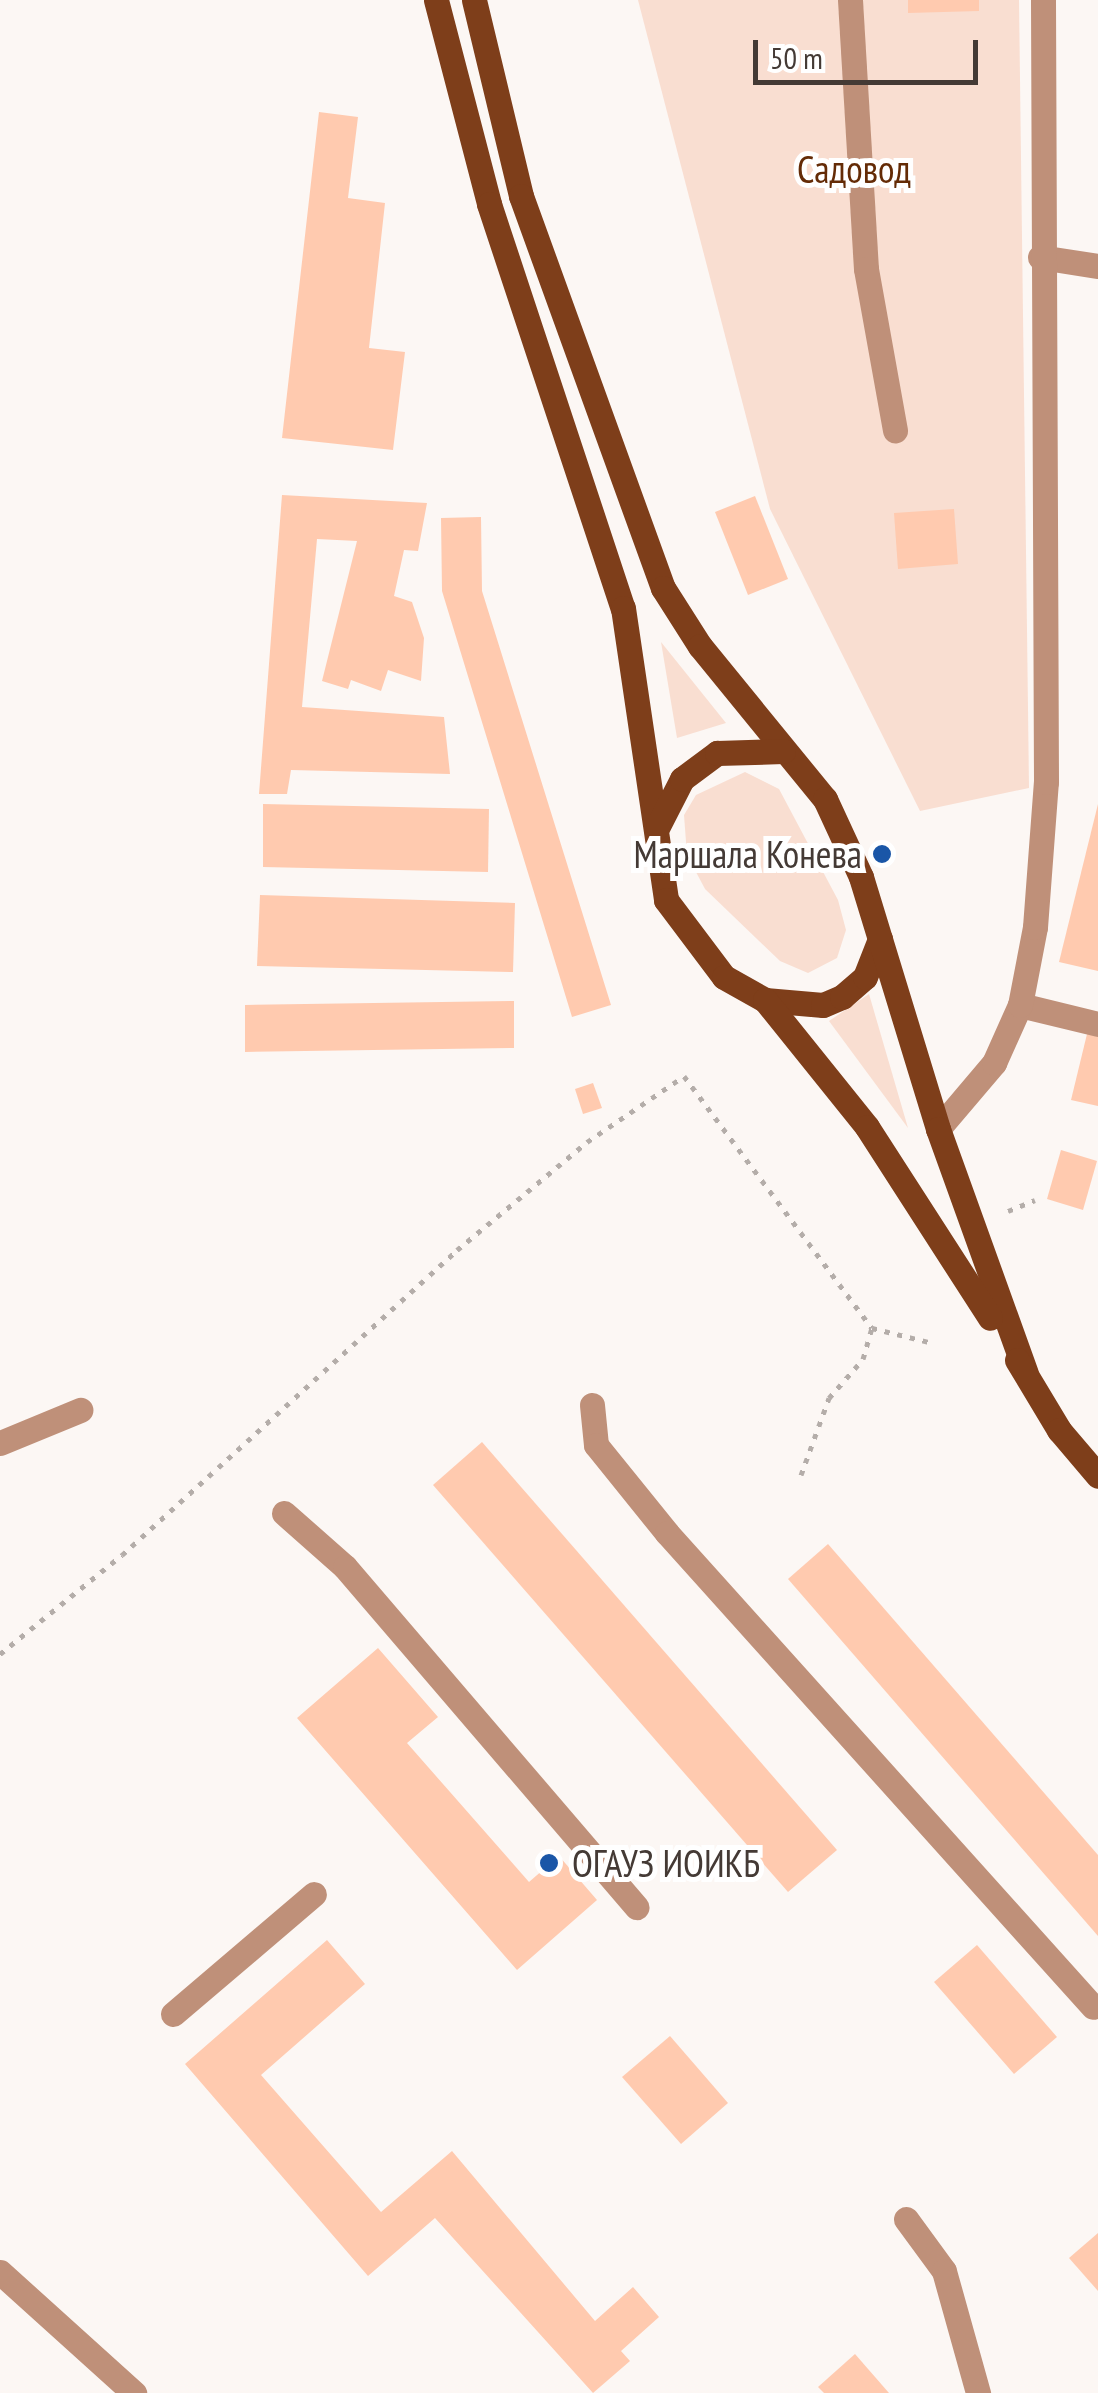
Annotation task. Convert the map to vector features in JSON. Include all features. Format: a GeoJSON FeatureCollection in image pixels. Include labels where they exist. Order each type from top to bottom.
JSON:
{"type":"FeatureCollection","features":[{"type":"Feature","properties":{"kind":"main road"},"geometry":{"type":"LineString","coordinates":[[436,0],[489,204],[623,608],[666,900],[724,977],[765,1000],[866,1127],[1059,1430],[1098,1476]]}},
{"type":"Feature","properties":{"kind":"main road"},"geometry":{"type":"LineString","coordinates":[[474,0],[521,196],[663,588],[783,751],[824,799],[861,878],[998,1312],[1026,1373]]}},
{"type":"Feature","properties":{"kind":"main road"},"geometry":{"type":"LineString","coordinates":[[658,826],[682,778],[716,754],[783,751]]}},
{"type":"Feature","properties":{"kind":"main road"},"geometry":{"type":"LineString","coordinates":[[765,1000],[823,1005],[842,997],[865,977],[880,939]]}},
{"type":"Feature","properties":{"kind":"street"},"geometry":{"type":"LineString","coordinates":[[850,0],[866,269],[895,430]]}},
{"type":"Feature","properties":{"kind":"street"},"geometry":{"type":"LineString","coordinates":[[938,1130],[994,1063],[1020,1005],[1035,927],[1046,782],[1040,258],[1043,0]]}},
{"type":"Feature","properties":{"kind":"street"},"geometry":{"type":"LineString","coordinates":[[1040,258],[1098,266]]}},
{"type":"Feature","properties":{"kind":"street"},"geometry":{"type":"LineString","coordinates":[[1020,1005],[1098,1024]]}},
{"type":"Feature","properties":{"kind":"street"},"geometry":{"type":"LineString","coordinates":[[592,1405],[596,1445],[667,1533],[1093,2007]]}},
{"type":"Feature","properties":{"kind":"street"},"geometry":{"type":"LineString","coordinates":[[0,1442],[80,1410]]}},
{"type":"Feature","properties":{"kind":"street"},"geometry":{"type":"LineString","coordinates":[[284,1513],[345,1567],[636,1907]]}},
{"type":"Feature","properties":{"kind":"street"},"geometry":{"type":"LineString","coordinates":[[173,2014],[314,1894]]}},
{"type":"Feature","properties":{"kind":"street"},"geometry":{"type":"LineString","coordinates":[[906,2219],[944,2271],[978,2393]]}},
{"type":"Feature","properties":{"kind":"street"},"geometry":{"type":"LineString","coordinates":[[0,2272],[134,2393]]}},
{"type":"Feature","properties":{"kind":"path"},"geometry":{"type":"LineString","coordinates":[[0,1654],[122,1555],[457,1250],[587,1142],[684,1076],[872,1328],[929,1342]]}},
{"type":"Feature","properties":{"kind":"path"},"geometry":{"type":"LineString","coordinates":[[1008,1211],[1035,1200]]}},
{"type":"Feature","properties":{"kind":"path"},"geometry":{"type":"LineString","coordinates":[[801,1474],[828,1398],[862,1359],[872,1328]]}},
{"type":"Feature","properties":{"kind":"green space","name":"Садовод"},"geometry":{"type":"Polygon","coordinates":[[[638,0],[1019,0],[1029,788],[920,811],[770,509],[638,0]]]}},
{"type":"Feature","properties":{"kind":"green space"},"geometry":{"type":"Polygon","coordinates":[[[661,642],[726,723],[677,738],[661,642]]]}},
{"type":"Feature","properties":{"kind":"green space"},"geometry":{"type":"Polygon","coordinates":[[[745,772],[779,789],[838,900],[846,930],[837,958],[808,973],[780,961],[705,889],[687,855],[684,815],[696,795],[745,772]]]}},
{"type":"Feature","properties":{"kind":"green space"},"geometry":{"type":"Polygon","coordinates":[[[869,994],[908,1128],[829,1021],[869,994]]]}},
{"type":"Feature","properties":{"kind":"building"},"geometry":{"type":"Polygon","coordinates":[[[908,0],[979,0],[979,11],[908,13],[908,0]]]}},
{"type":"Feature","properties":{"kind":"building"},"geometry":{"type":"Polygon","coordinates":[[[319,112],[358,117],[348,198],[385,203],[369,348],[405,352],[393,450],[282,438],[319,112]]]}},
{"type":"Feature","properties":{"kind":"building"},"geometry":{"type":"Polygon","coordinates":[[[282,495],[427,503],[418,551],[404,550],[394,596],[412,602],[424,638],[421,681],[388,670],[381,691],[351,680],[348,689],[322,681],[357,541],[317,539],[302,707],[444,717],[450,774],[291,770],[287,794],[259,794],[282,495]]]}},
{"type":"Feature","properties":{"kind":"building"},"geometry":{"type":"Polygon","coordinates":[[[755,496],[788,579],[748,595],[715,512],[755,496]]]}},
{"type":"Feature","properties":{"kind":"building"},"geometry":{"type":"Polygon","coordinates":[[[954,509],[958,564],[898,569],[894,513],[954,509]]]}},
{"type":"Feature","properties":{"kind":"building"},"geometry":{"type":"Polygon","coordinates":[[[481,517],[482,591],[611,1005],[572,1017],[442,591],[441,518],[481,517]]]}},
{"type":"Feature","properties":{"kind":"building"},"geometry":{"type":"Polygon","coordinates":[[[263,804],[489,809],[488,872],[263,867],[263,804]]]}},
{"type":"Feature","properties":{"kind":"building"},"geometry":{"type":"Polygon","coordinates":[[[1098,804],[1098,971],[1059,962],[1098,804]]]}},
{"type":"Feature","properties":{"kind":"building"},"geometry":{"type":"Polygon","coordinates":[[[260,895],[515,903],[513,972],[257,966],[260,895]]]}},
{"type":"Feature","properties":{"kind":"building"},"geometry":{"type":"Polygon","coordinates":[[[514,1001],[514,1048],[245,1052],[245,1005],[514,1001]]]}},
{"type":"Feature","properties":{"kind":"building"},"geometry":{"type":"Polygon","coordinates":[[[1087,1034],[1098,1036],[1098,1106],[1071,1100],[1087,1034]]]}},
{"type":"Feature","properties":{"kind":"building"},"geometry":{"type":"Polygon","coordinates":[[[593,1083],[602,1108],[583,1114],[575,1089],[593,1083]]]}},
{"type":"Feature","properties":{"kind":"building"},"geometry":{"type":"Polygon","coordinates":[[[1061,1150],[1097,1161],[1083,1210],[1047,1199],[1061,1150]]]}},
{"type":"Feature","properties":{"kind":"building"},"geometry":{"type":"Polygon","coordinates":[[[482,1442],[837,1850],[788,1892],[433,1485],[482,1442]]]}},
{"type":"Feature","properties":{"kind":"building"},"geometry":{"type":"Polygon","coordinates":[[[828,1544],[1098,1855],[1098,1936],[788,1579],[828,1544]]]}},
{"type":"Feature","properties":{"kind":"building"},"geometry":{"type":"Polygon","coordinates":[[[378,1648],[438,1717],[407,1743],[529,1882],[559,1856],[597,1900],[517,1970],[297,1718],[378,1648]]]}},
{"type":"Feature","properties":{"kind":"building"},"geometry":{"type":"Polygon","coordinates":[[[327,1940],[365,1984],[261,2075],[381,2212],[452,2151],[595,2321],[633,2287],[659,2317],[621,2351],[630,2361],[593,2393],[435,2218],[368,2276],[185,2064],[327,1940]]]}},
{"type":"Feature","properties":{"kind":"building"},"geometry":{"type":"Polygon","coordinates":[[[977,1945],[1057,2037],[1014,2074],[934,1982],[977,1945]]]}},
{"type":"Feature","properties":{"kind":"building"},"geometry":{"type":"Polygon","coordinates":[[[670,2036],[728,2103],[681,2144],[622,2077],[670,2036]]]}},
{"type":"Feature","properties":{"kind":"building"},"geometry":{"type":"Polygon","coordinates":[[[1098,2233],[1098,2291],[1069,2258],[1098,2233]]]}},
{"type":"Feature","properties":{"kind":"building"},"geometry":{"type":"Polygon","coordinates":[[[855,2354],[889,2393],[824,2393],[818,2387],[855,2354]]]}},
{"type":"Feature","properties":{"kind":"place","name":"Маршала Конева"},"geometry":{"type":"Point","coordinates":[882,854]}},
{"type":"Feature","properties":{"kind":"place","name":"ОГАУЗ ИОИКБ"},"geometry":{"type":"Point","coordinates":[549,1863]}}]}
